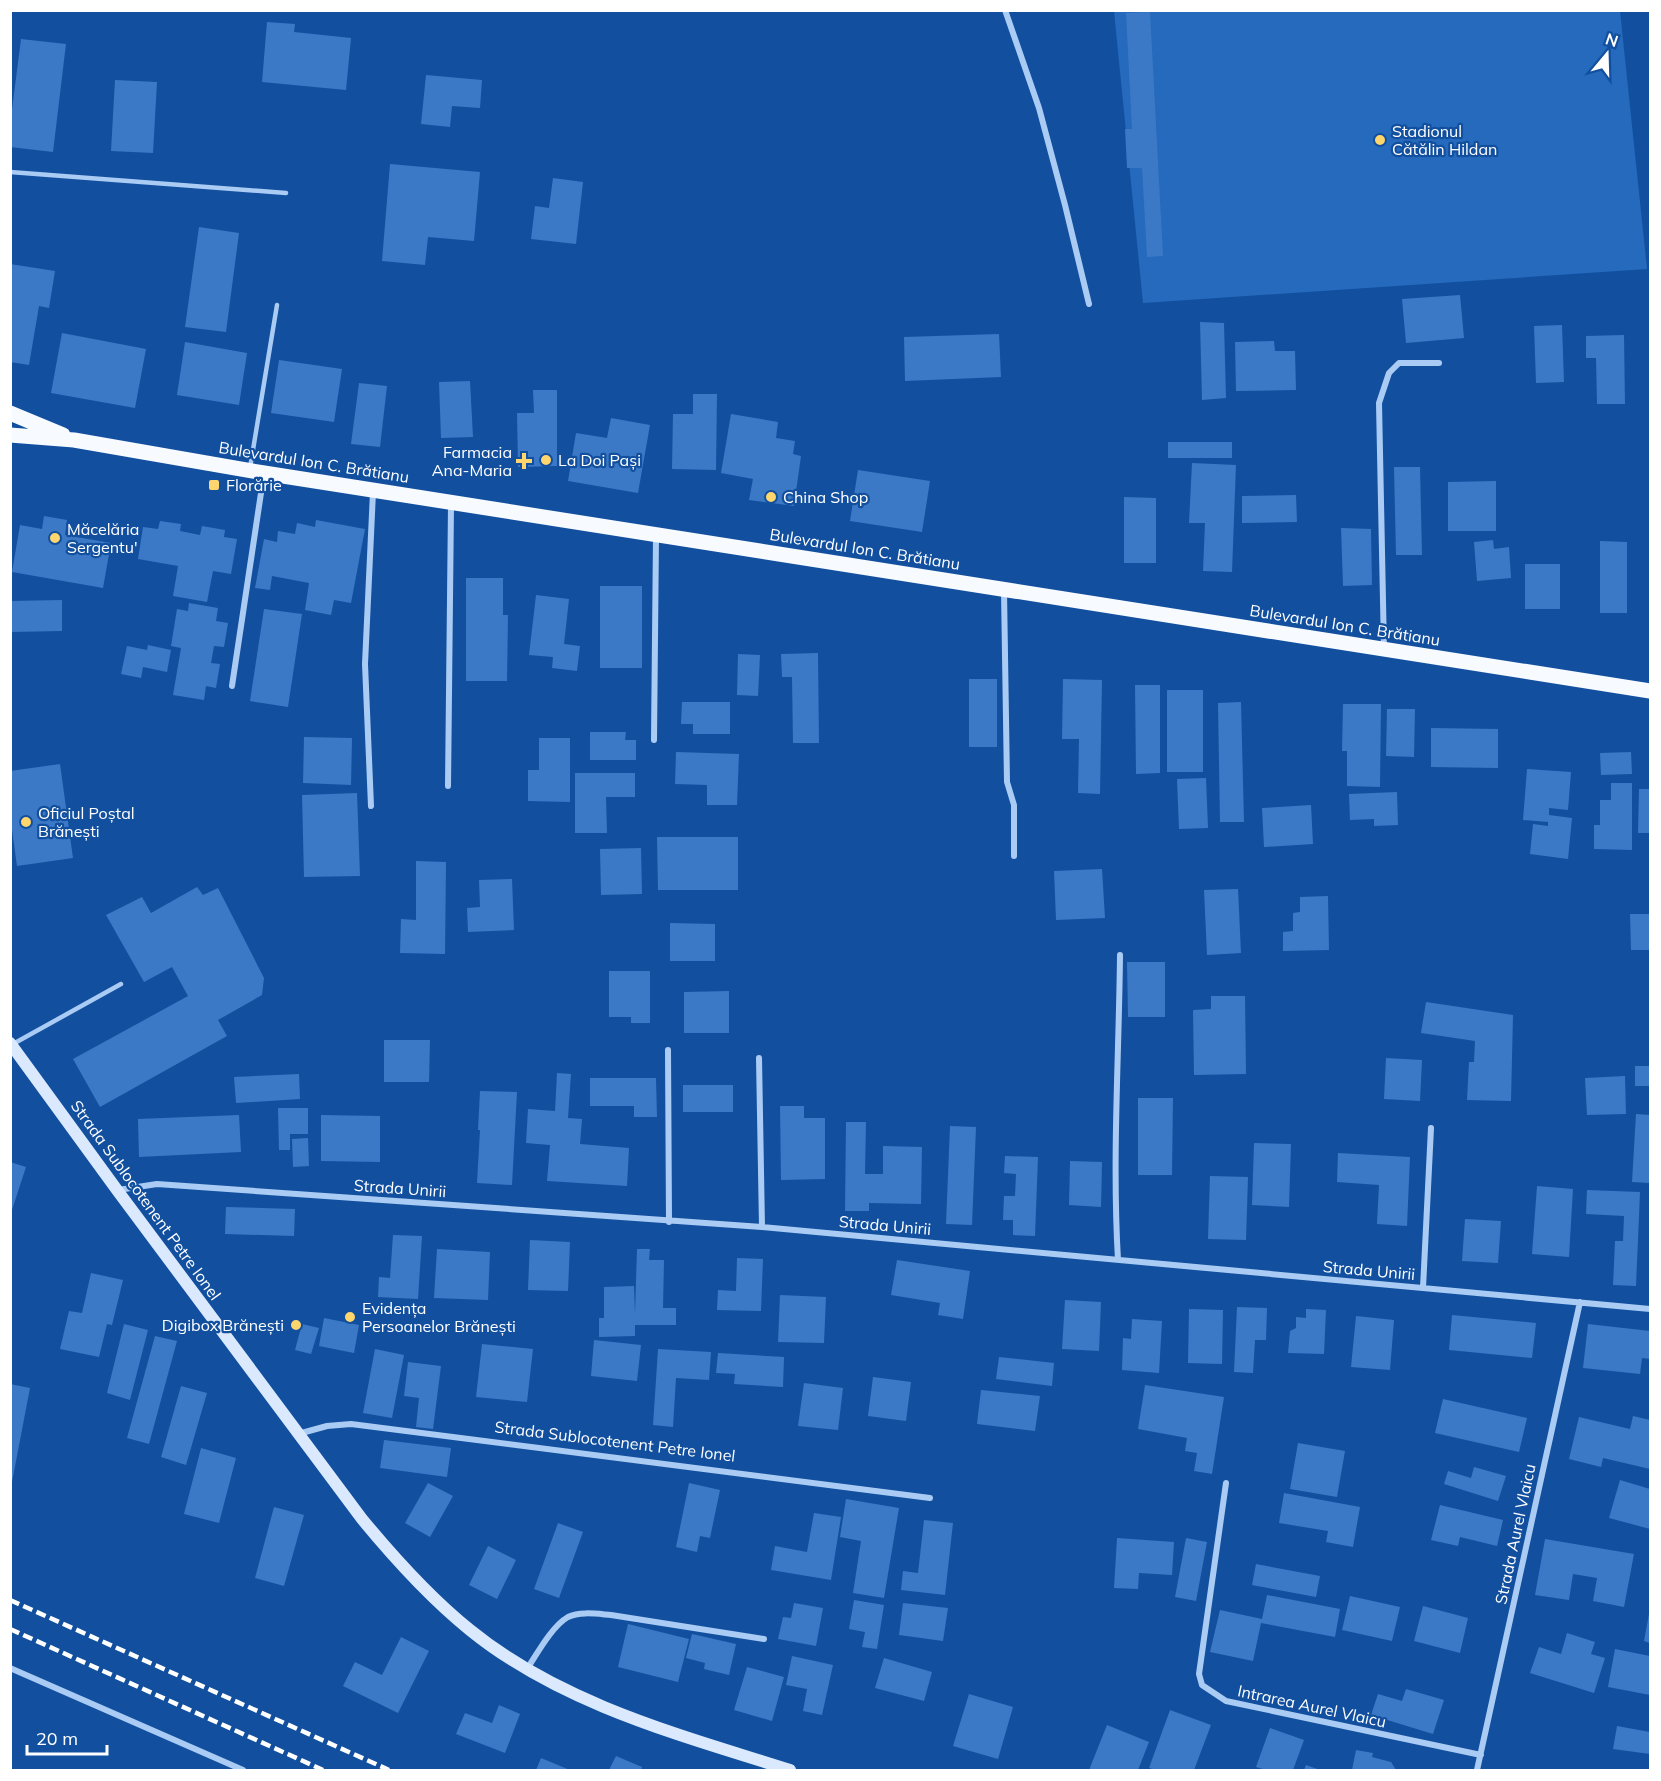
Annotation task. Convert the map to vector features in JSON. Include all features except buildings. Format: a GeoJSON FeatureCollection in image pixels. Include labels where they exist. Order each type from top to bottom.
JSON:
{"type":"FeatureCollection","features":[{"type":"Feature","properties":{"kind":"main road","name":"Bulevardul Ion C. Brătianu"},"geometry":{"type":"LineString","coordinates":[[10,412],[74,440]]}},
{"type":"Feature","properties":{"kind":"main road","name":"Bulevardul Ion C. Brătianu"},"geometry":{"type":"LineString","coordinates":[[10,435],[74,440],[451,503],[1650,691]]}},
{"type":"Feature","properties":{"kind":"main road","name":"Strada Sublocotenent Petre Ionel"},"geometry":{"type":"LineString","coordinates":[[11,1044],[362,1519],[393,1557],[431,1597],[471,1631],[527,1669],[570,1692],[633,1718],[790,1770]]}},
{"type":"Feature","properties":{"kind":"street"},"geometry":{"type":"LineString","coordinates":[[1005,10],[1040,108],[1089,304]]}},
{"type":"Feature","properties":{"kind":"street"},"geometry":{"type":"LineString","coordinates":[[1384,650],[1380,404],[1389,373],[1399,363],[1439,363]]}},
{"type":"Feature","properties":{"kind":"street"},"geometry":{"type":"LineString","coordinates":[[232,686],[257,472]]}},
{"type":"Feature","properties":{"kind":"street"},"geometry":{"type":"LineString","coordinates":[[371,806],[365,664],[373,490]]}},
{"type":"Feature","properties":{"kind":"street"},"geometry":{"type":"LineString","coordinates":[[448,786],[451,503]]}},
{"type":"Feature","properties":{"kind":"street"},"geometry":{"type":"LineString","coordinates":[[654,740],[656,535]]}},
{"type":"Feature","properties":{"kind":"street"},"geometry":{"type":"LineString","coordinates":[[1004,589],[1007,782],[1014,805],[1014,856]]}},
{"type":"Feature","properties":{"kind":"street"},"geometry":{"type":"LineString","coordinates":[[1118,1260],[1115,1113],[1119,1046],[1120,955]]}},
{"type":"Feature","properties":{"kind":"street"},"geometry":{"type":"LineString","coordinates":[[668,1050],[669,1222]]}},
{"type":"Feature","properties":{"kind":"street"},"geometry":{"type":"LineString","coordinates":[[759,1058],[762,1227]]}},
{"type":"Feature","properties":{"kind":"street"},"geometry":{"type":"LineString","coordinates":[[1423,1288],[1431,1128]]}},
{"type":"Feature","properties":{"kind":"street","name":"Strada Unirii"},"geometry":{"type":"LineString","coordinates":[[117,1190],[157,1184],[762,1227],[1650,1309]]}},
{"type":"Feature","properties":{"kind":"street","name":"Strada Aurel Vlaicu"},"geometry":{"type":"LineString","coordinates":[[1477,1770],[1580,1302]]}},
{"type":"Feature","properties":{"kind":"street","name":"Strada Sublocotenent Petre Ionel"},"geometry":{"type":"LineString","coordinates":[[298,1434],[327,1425],[351,1424],[930,1498]]}},
{"type":"Feature","properties":{"kind":"street","name":"Intrarea Aurel Vlaicu"},"geometry":{"type":"LineString","coordinates":[[1226,1483],[1199,1674],[1202,1685],[1226,1701],[1481,1755]]}},
{"type":"Feature","properties":{"kind":"street"},"geometry":{"type":"LineString","coordinates":[[527,1669],[551,1633],[569,1617],[589,1614],[611,1615],[764,1639]]}},
{"type":"Feature","properties":{"kind":"street"},"geometry":{"type":"LineString","coordinates":[[10,1668],[243,1770]]}},
{"type":"Feature","properties":{"kind":"lane"},"geometry":{"type":"LineString","coordinates":[[10,172],[286,194]]}},
{"type":"Feature","properties":{"kind":"lane"},"geometry":{"type":"LineString","coordinates":[[257,472],[277,305]]}},
{"type":"Feature","properties":{"kind":"lane"},"geometry":{"type":"LineString","coordinates":[[11,1044],[121,984]]}},
{"type":"Feature","properties":{"kind":"shaded area","name":"Stadionul Cătălin Hildan"},"geometry":{"type":"Polygon","coordinates":[[[1114,11],[1620,11],[1647,269],[1143,303],[1114,11]]]}},
{"type":"Feature","properties":{"kind":"railway"},"geometry":{"type":"LineString","coordinates":[[10,1600],[389,1770]]}},
{"type":"Feature","properties":{"kind":"railway"},"geometry":{"type":"LineString","coordinates":[[10,1629],[323,1770]]}},
{"type":"Feature","properties":{"kind":"place","name":"Stadionul Cătălin Hildan"},"geometry":{"type":"Point","coordinates":[1380,140]}},
{"type":"Feature","properties":{"kind":"place","name":"La Doi Pași"},"geometry":{"type":"Point","coordinates":[546,460]}},
{"type":"Feature","properties":{"kind":"place","name":"Farmacia Ana-Maria"},"geometry":{"type":"Point","coordinates":[524,461]}},
{"type":"Feature","properties":{"kind":"place","name":"Florărie"},"geometry":{"type":"Point","coordinates":[214,485]}},
{"type":"Feature","properties":{"kind":"place","name":"China Shop"},"geometry":{"type":"Point","coordinates":[771,497]}},
{"type":"Feature","properties":{"kind":"place","name":"Măcelăria Sergentu'"},"geometry":{"type":"Point","coordinates":[55,538]}},
{"type":"Feature","properties":{"kind":"place","name":"Oficiul Poștal Brănești"},"geometry":{"type":"Point","coordinates":[26,822]}},
{"type":"Feature","properties":{"kind":"place","name":"Evidența Persoanelor Brănești"},"geometry":{"type":"Point","coordinates":[350,1317]}},
{"type":"Feature","properties":{"kind":"place","name":"Digibox Brănești"},"geometry":{"type":"Point","coordinates":[296,1325]}}]}
